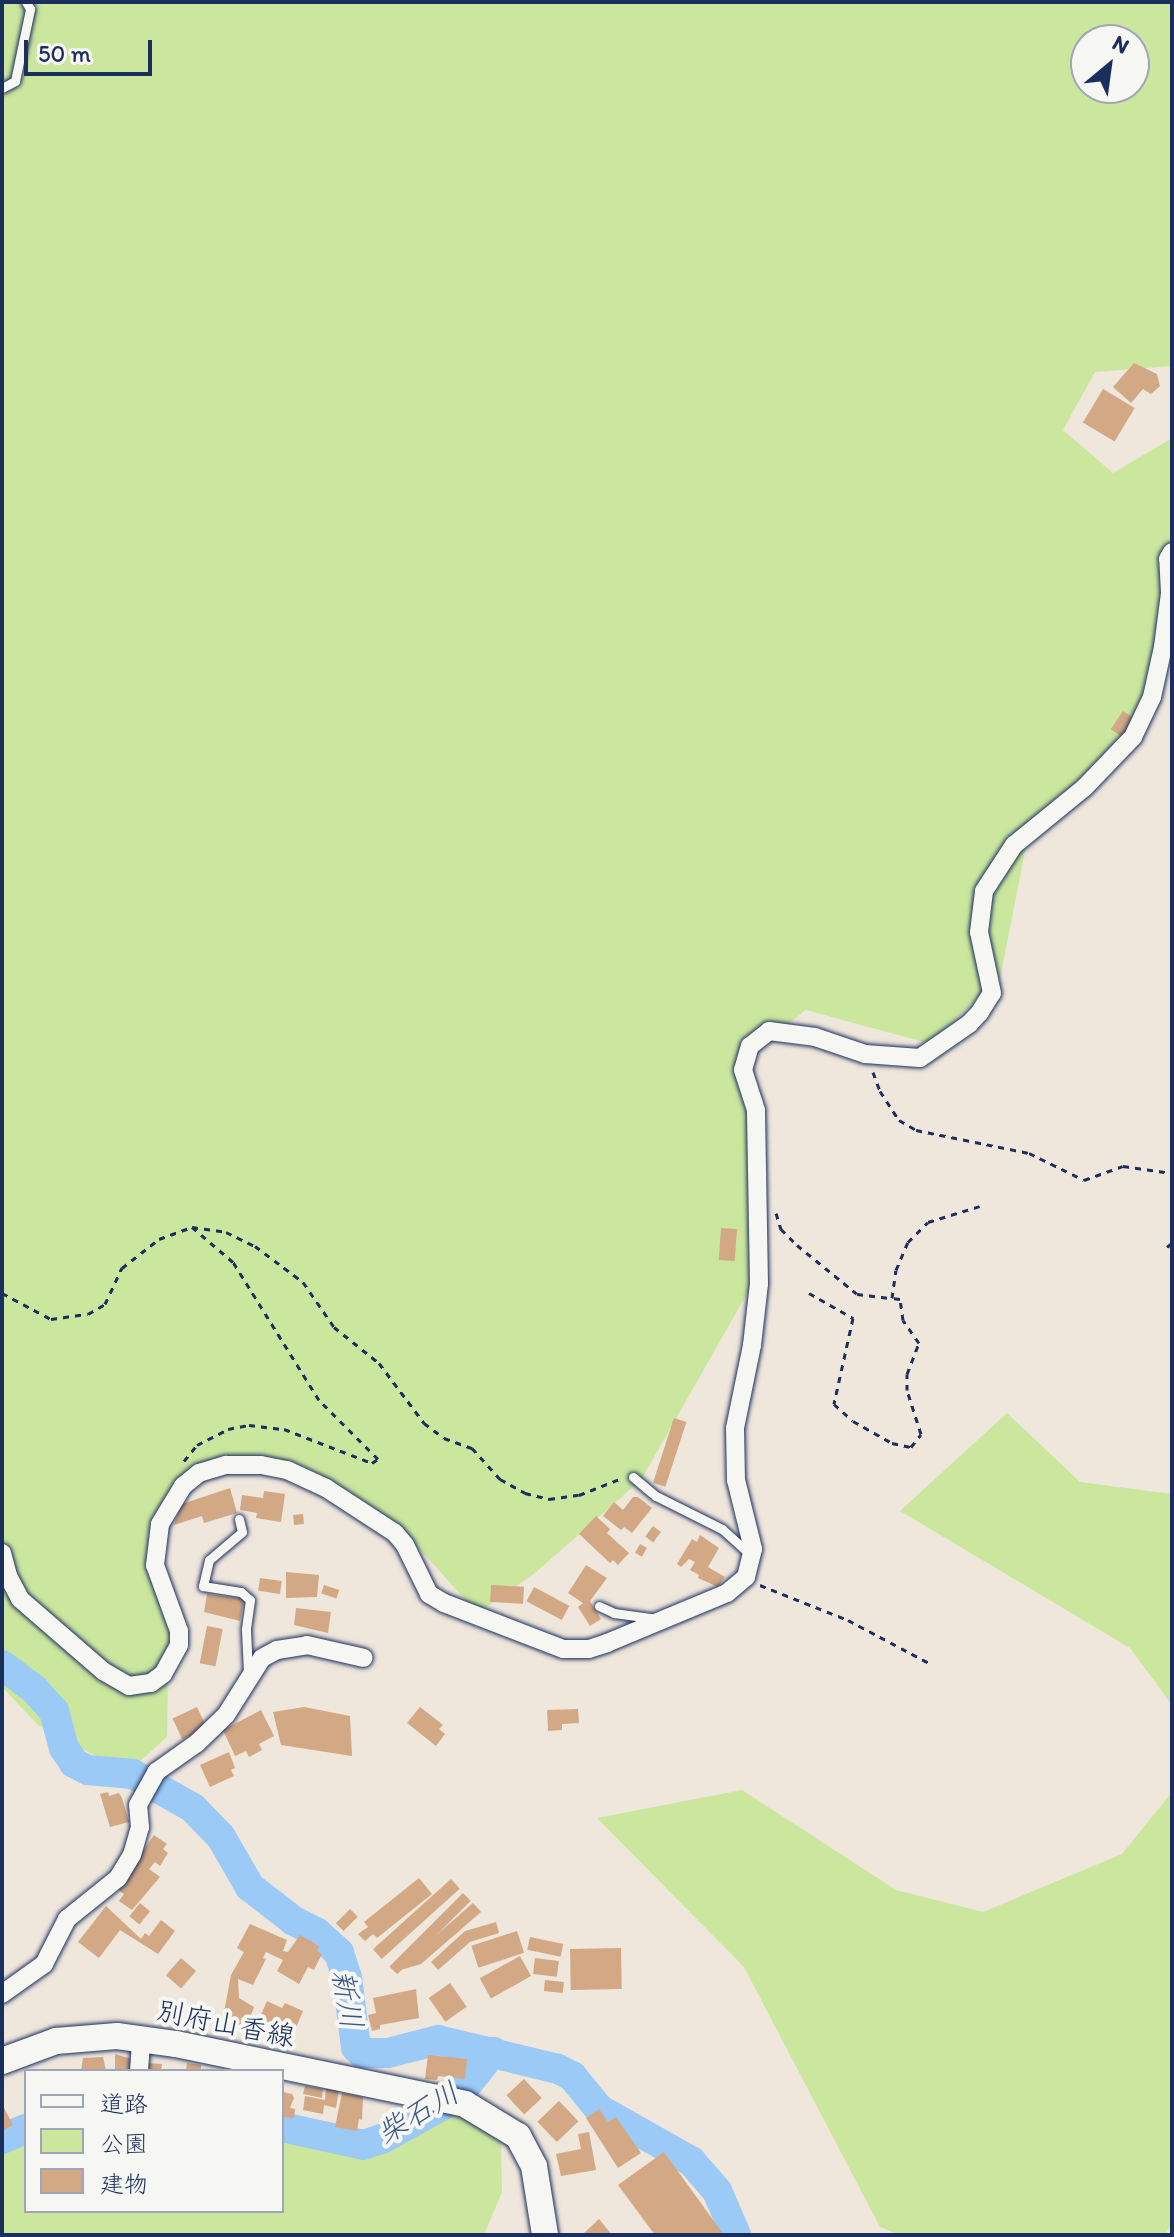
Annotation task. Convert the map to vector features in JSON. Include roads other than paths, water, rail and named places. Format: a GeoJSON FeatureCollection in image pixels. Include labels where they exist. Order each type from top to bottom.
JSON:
{"type":"FeatureCollection","features":[{"type":"Feature","properties":{"kind":"main road","name":"別府山香線"},"geometry":{"type":"LineString","coordinates":[[2,2061],[56,2041],[117,2036],[465,2104],[518,2136],[534,2166],[545,2235]]}},
{"type":"Feature","properties":{"kind":"street"},"geometry":{"type":"LineString","coordinates":[[2,1553],[8,1576],[20,1599],[103,1671],[129,1686],[151,1683],[163,1674],[179,1645],[179,1631],[155,1565],[160,1524],[183,1486],[199,1473],[226,1465],[261,1465],[287,1470],[326,1488],[395,1533],[405,1545],[429,1594],[444,1603],[563,1649],[589,1649],[665,1622],[727,1593],[746,1577],[752,1556],[736,1480],[735,1428],[752,1345],[759,1284],[756,1110],[743,1070],[746,1057],[756,1038],[769,1031],[815,1037],[865,1054],[920,1058],[969,1024],[992,993],[979,932],[984,891],[1014,845],[1084,788],[1133,737],[1152,697],[1160,659],[1172,552]]}},
{"type":"Feature","properties":{"kind":"street"},"geometry":{"type":"LineString","coordinates":[[2,1994],[44,1964],[67,1919],[118,1878],[132,1855],[140,1827],[138,1805],[156,1772],[220,1722],[262,1658],[286,1648],[307,1645],[364,1658]]}},
{"type":"Feature","properties":{"kind":"street"},"geometry":{"type":"LineString","coordinates":[[139,2069],[141,2039]]}},
{"type":"Feature","properties":{"kind":"lane"},"geometry":{"type":"LineString","coordinates":[[2,88],[15,81],[30,9],[26,2]]}},
{"type":"Feature","properties":{"kind":"lane"},"geometry":{"type":"LineString","coordinates":[[633,1477],[665,1501],[688,1509],[722,1529],[752,1556]]}},
{"type":"Feature","properties":{"kind":"lane"},"geometry":{"type":"LineString","coordinates":[[239,1519],[242,1532],[209,1560],[203,1586],[241,1592],[250,1600],[246,1630],[249,1676]]}},
{"type":"Feature","properties":{"kind":"lane"},"geometry":{"type":"LineString","coordinates":[[599,1606],[614,1613],[665,1622]]}},
{"type":"Feature","properties":{"kind":"waterway","name":"新川"},"geometry":{"type":"LineString","coordinates":[[2,1665],[34,1689],[54,1711],[64,1748],[74,1763],[88,1770],[133,1774],[193,1808],[221,1837],[250,1887],[294,1921],[316,1932],[339,1953],[347,1977],[356,2047],[362,2053],[388,2053],[438,2040],[558,2069],[572,2076],[599,2109],[691,2161],[717,2191],[736,2235]]}},
{"type":"Feature","properties":{"kind":"waterway","name":"柴石川"},"geometry":{"type":"LineString","coordinates":[[284,2127],[363,2145],[382,2139],[457,2097],[493,2052]]}},
{"type":"Feature","properties":{"kind":"waterway","name":"柴石川"},"geometry":{"type":"LineString","coordinates":[[2,2139],[24,2130]]}}]}
